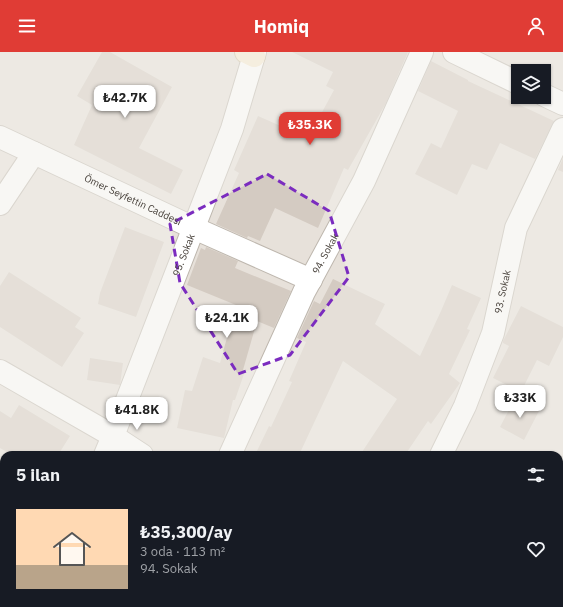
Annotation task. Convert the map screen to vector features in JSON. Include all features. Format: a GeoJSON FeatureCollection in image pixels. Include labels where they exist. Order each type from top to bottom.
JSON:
{"type":"FeatureCollection","features":[{"type":"Feature","properties":{"kind":"street","name":"94. Sokak"},"geometry":{"type":"LineString","coordinates":[[232,451],[304,292],[364,181],[422,52]]}},
{"type":"Feature","properties":{"kind":"street"},"geometry":{"type":"LineString","coordinates":[[454,52],[511,80]]}},
{"type":"Feature","properties":{"kind":"street","name":"95. Sokak"},"geometry":{"type":"LineString","coordinates":[[109,445],[232,129],[252,53]]}},
{"type":"Feature","properties":{"kind":"street"},"geometry":{"type":"LineString","coordinates":[[551,98],[563,104]]}},
{"type":"Feature","properties":{"kind":"street","name":"93. Sokak"},"geometry":{"type":"LineString","coordinates":[[443,451],[465,406],[493,333],[516,228],[563,129]]}},
{"type":"Feature","properties":{"kind":"street","name":"Ömer Seyfettin Caddesi"},"geometry":{"type":"LineString","coordinates":[[0,137],[194,228],[311,280]]}},
{"type":"Feature","properties":{"kind":"street"},"geometry":{"type":"LineString","coordinates":[[0,204],[34,153]]}},
{"type":"Feature","properties":{"kind":"street"},"geometry":{"type":"LineString","coordinates":[[0,371],[109,445],[129,451]]}},
{"type":"Feature","properties":{"kind":"highlighted area"},"geometry":{"type":"Polygon","coordinates":[[[267,174],[329,211],[349,277],[290,355],[238,374],[180,283],[170,224],[267,174]]]}},
{"type":"Feature","properties":{"kind":"shaded area"},"geometry":{"type":"Polygon","coordinates":[[[0,52],[563,52],[563,451],[0,451],[0,52]]]}},
{"type":"Feature","properties":{"kind":"building"},"geometry":{"type":"Polygon","coordinates":[[[102,52],[110,52],[172,87],[139,148],[183,170],[171,194],[74,145],[92,105],[77,96],[102,52]]]}},
{"type":"Feature","properties":{"kind":"building"},"geometry":{"type":"Polygon","coordinates":[[[292,52],[408,52],[386,103],[348,170],[344,168],[318,228],[275,208],[260,241],[248,236],[247,238],[216,224],[239,173],[234,170],[258,116],[308,138],[334,90],[326,86],[333,72],[292,52]]]}},
{"type":"Feature","properties":{"kind":"building"},"geometry":{"type":"Polygon","coordinates":[[[431,61],[468,81],[511,101],[511,104],[517,104],[554,121],[535,159],[500,143],[487,170],[472,164],[457,195],[415,174],[431,143],[441,148],[458,111],[418,91],[431,61]]]}},
{"type":"Feature","properties":{"kind":"building"},"geometry":{"type":"Polygon","coordinates":[[[563,158],[563,172],[558,170],[563,158]]]}},
{"type":"Feature","properties":{"kind":"building"},"geometry":{"type":"Polygon","coordinates":[[[125,227],[164,242],[136,317],[98,304],[100,293],[125,227]]]}},
{"type":"Feature","properties":{"kind":"building"},"geometry":{"type":"Polygon","coordinates":[[[206,247],[238,261],[235,268],[291,291],[274,328],[257,321],[243,370],[245,371],[235,400],[233,400],[224,438],[177,428],[185,390],[192,391],[203,357],[220,363],[236,305],[187,285],[201,248],[205,250],[206,247]]]}},
{"type":"Feature","properties":{"kind":"building"},"geometry":{"type":"Polygon","coordinates":[[[9,272],[81,318],[75,327],[84,333],[62,367],[0,327],[0,286],[9,272]]]}},
{"type":"Feature","properties":{"kind":"building"},"geometry":{"type":"Polygon","coordinates":[[[333,279],[385,304],[375,324],[420,356],[452,285],[481,298],[467,329],[470,330],[449,374],[460,383],[431,424],[428,421],[408,451],[363,451],[397,399],[343,361],[301,451],[257,451],[269,426],[271,427],[292,382],[289,381],[306,342],[297,338],[314,301],[320,304],[333,279]]]}},
{"type":"Feature","properties":{"kind":"building"},"geometry":{"type":"Polygon","coordinates":[[[521,306],[563,327],[563,337],[549,366],[537,360],[521,392],[493,378],[509,346],[503,343],[503,341],[521,306]]]}},
{"type":"Feature","properties":{"kind":"building"},"geometry":{"type":"Polygon","coordinates":[[[90,358],[123,363],[120,385],[87,380],[90,358]]]}},
{"type":"Feature","properties":{"kind":"building"},"geometry":{"type":"Polygon","coordinates":[[[515,398],[539,411],[524,440],[500,427],[515,398]]]}},
{"type":"Feature","properties":{"kind":"building"},"geometry":{"type":"Polygon","coordinates":[[[19,405],[70,436],[61,451],[5,451],[0,448],[0,411],[11,418],[19,405]]]}}]}
